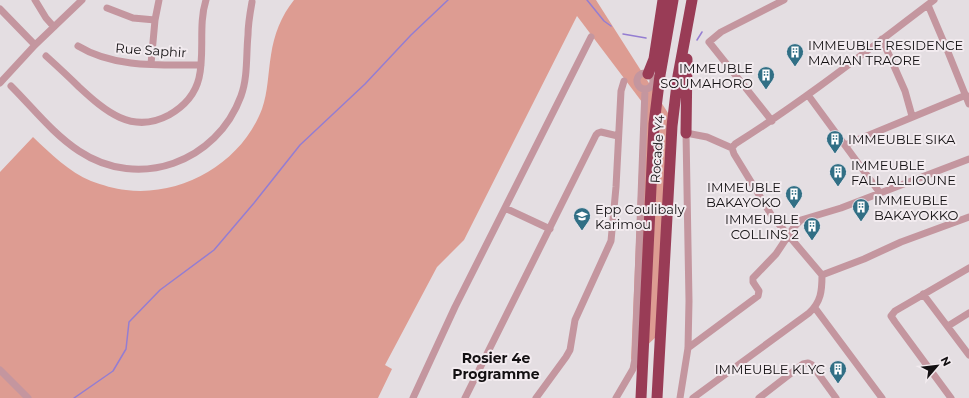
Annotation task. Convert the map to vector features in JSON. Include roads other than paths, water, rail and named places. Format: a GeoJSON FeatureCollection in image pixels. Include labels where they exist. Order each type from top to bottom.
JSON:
{"type":"FeatureCollection","features":[{"type":"Feature","properties":{"kind":"highway"},"geometry":{"type":"LineString","coordinates":[[648,74],[654,59],[663,0]]}},
{"type":"Feature","properties":{"kind":"highway","name":"Rocade Y4"},"geometry":{"type":"LineString","coordinates":[[641,398],[654,124],[660,74],[673,0]]}},
{"type":"Feature","properties":{"kind":"highway","name":"Rocade Y4"},"geometry":{"type":"LineString","coordinates":[[657,398],[672,126],[692,0]]}},
{"type":"Feature","properties":{"kind":"highway"},"geometry":{"type":"LineString","coordinates":[[686,133],[687,27]]}},
{"type":"Feature","properties":{"kind":"street"},"geometry":{"type":"LineString","coordinates":[[35,0],[46,18],[54,27]]}},
{"type":"Feature","properties":{"kind":"street"},"geometry":{"type":"LineString","coordinates":[[0,83],[35,45],[82,0]]}},
{"type":"Feature","properties":{"kind":"street"},"geometry":{"type":"LineString","coordinates":[[151,64],[155,20],[159,0]]}},
{"type":"Feature","properties":{"kind":"street"},"geometry":{"type":"LineString","coordinates":[[46,56],[98,105],[110,113],[122,120],[152,122],[176,111],[187,102],[195,89],[199,78],[201,65],[203,23],[206,0]]}},
{"type":"Feature","properties":{"kind":"street"},"geometry":{"type":"LineString","coordinates":[[772,121],[709,42],[721,32],[784,0]]}},
{"type":"Feature","properties":{"kind":"street"},"geometry":{"type":"LineString","coordinates":[[11,86],[62,138],[95,160],[111,165],[141,169],[158,168],[173,164],[188,158],[217,136],[229,121],[237,107],[245,80],[248,34],[253,1]]}},
{"type":"Feature","properties":{"kind":"street"},"geometry":{"type":"LineString","coordinates":[[732,148],[735,144],[772,121],[808,95],[931,2],[969,104]]}},
{"type":"Feature","properties":{"kind":"street"},"geometry":{"type":"LineString","coordinates":[[107,8],[133,18],[155,20]]}},
{"type":"Feature","properties":{"kind":"street"},"geometry":{"type":"LineString","coordinates":[[0,9],[35,45]]}},
{"type":"Feature","properties":{"kind":"street"},"geometry":{"type":"LineString","coordinates":[[413,398],[455,307],[591,37]]}},
{"type":"Feature","properties":{"kind":"street"},"geometry":{"type":"LineString","coordinates":[[882,39],[905,91],[912,116]]}},
{"type":"Feature","properties":{"kind":"street","name":"Rue Saphir"},"geometry":{"type":"LineString","coordinates":[[78,46],[88,52],[109,59],[127,62],[201,65]]}},
{"type":"Feature","properties":{"kind":"street"},"geometry":{"type":"LineString","coordinates":[[648,74],[652,77],[653,82],[652,86],[645,89],[640,87],[638,80],[640,75],[648,74]]}},
{"type":"Feature","properties":{"kind":"street"},"geometry":{"type":"LineString","coordinates":[[536,398],[570,350],[575,320],[611,241],[616,187],[621,91],[624,81]]}},
{"type":"Feature","properties":{"kind":"street"},"geometry":{"type":"LineString","coordinates":[[616,398],[633,369],[635,359],[645,89]]}},
{"type":"Feature","properties":{"kind":"street"},"geometry":{"type":"LineString","coordinates":[[808,95],[880,192]]}},
{"type":"Feature","properties":{"kind":"street"},"geometry":{"type":"LineString","coordinates":[[845,145],[912,116],[966,95]]}},
{"type":"Feature","properties":{"kind":"street"},"geometry":{"type":"LineString","coordinates":[[465,398],[596,135],[602,132],[618,136]]}},
{"type":"Feature","properties":{"kind":"street"},"geometry":{"type":"LineString","coordinates":[[680,398],[688,348],[689,301],[686,133],[707,137],[732,148],[734,154],[772,216],[822,275],[821,290],[815,308],[693,398]]}},
{"type":"Feature","properties":{"kind":"street"},"geometry":{"type":"LineString","coordinates":[[688,348],[758,296],[759,291],[753,282],[753,278],[776,254],[794,227],[801,220],[841,208],[969,159]]}},
{"type":"Feature","properties":{"kind":"street"},"geometry":{"type":"LineString","coordinates":[[506,208],[550,229]]}},
{"type":"Feature","properties":{"kind":"street"},"geometry":{"type":"LineString","coordinates":[[822,275],[864,259],[901,242],[969,217]]}},
{"type":"Feature","properties":{"kind":"street"},"geometry":{"type":"LineString","coordinates":[[951,398],[891,316],[896,311],[923,294],[969,268]]}},
{"type":"Feature","properties":{"kind":"street"},"geometry":{"type":"LineString","coordinates":[[923,294],[969,354]]}},
{"type":"Feature","properties":{"kind":"street"},"geometry":{"type":"LineString","coordinates":[[815,308],[882,398]]}},
{"type":"Feature","properties":{"kind":"street"},"geometry":{"type":"LineString","coordinates":[[948,326],[969,313]]}},
{"type":"Feature","properties":{"kind":"street"},"geometry":{"type":"LineString","coordinates":[[759,398],[803,364],[808,363],[812,365],[836,398]]}},
{"type":"Feature","properties":{"kind":"street"},"geometry":{"type":"LineString","coordinates":[[0,370],[28,398]]}},
{"type":"Feature","properties":{"kind":"waterway"},"geometry":{"type":"LineString","coordinates":[[74,398],[113,371],[126,349],[129,322],[160,290],[214,250],[300,145],[365,84],[411,35],[448,0]]}},
{"type":"Feature","properties":{"kind":"waterway"},"geometry":{"type":"LineString","coordinates":[[587,0],[604,21],[611,26]]}},
{"type":"Feature","properties":{"kind":"waterway"},"geometry":{"type":"LineString","coordinates":[[697,40],[702,32]]}},
{"type":"Feature","properties":{"kind":"waterway"},"geometry":{"type":"LineString","coordinates":[[623,34],[646,38]]}},
{"type":"Feature","properties":{"kind":"place","name":"IMMEUBLE RESIDENCE MAMAN TRAORE"},"geometry":{"type":"Point","coordinates":[795,67]}},
{"type":"Feature","properties":{"kind":"place","name":"IMMEUBLE SOUMAHORO"},"geometry":{"type":"Point","coordinates":[766,90]}},
{"type":"Feature","properties":{"kind":"place","name":"IMMEUBLE SIKA"},"geometry":{"type":"Point","coordinates":[835,154]}},
{"type":"Feature","properties":{"kind":"place","name":"IMMEUBLE FALL ALLIOUNE"},"geometry":{"type":"Point","coordinates":[838,187]}},
{"type":"Feature","properties":{"kind":"place","name":"IMMEUBLE BAKAYOKO"},"geometry":{"type":"Point","coordinates":[794,209]}},
{"type":"Feature","properties":{"kind":"place","name":"IMMEUBLE BAKAYOKKO"},"geometry":{"type":"Point","coordinates":[861,222]}},
{"type":"Feature","properties":{"kind":"place","name":"Epp Coulibaly Karimou"},"geometry":{"type":"Point","coordinates":[582,231]}},
{"type":"Feature","properties":{"kind":"place","name":"IMMEUBLE COLLINS 2"},"geometry":{"type":"Point","coordinates":[812,241]}},
{"type":"Feature","properties":{"kind":"place","name":"IMMEUBLE KLYC"},"geometry":{"type":"Point","coordinates":[838,384]}},
{"type":"Feature","properties":{"kind":"district","name":"Rosier 4e Programme"},"geometry":{"type":"Point","coordinates":[496,366]}}]}
